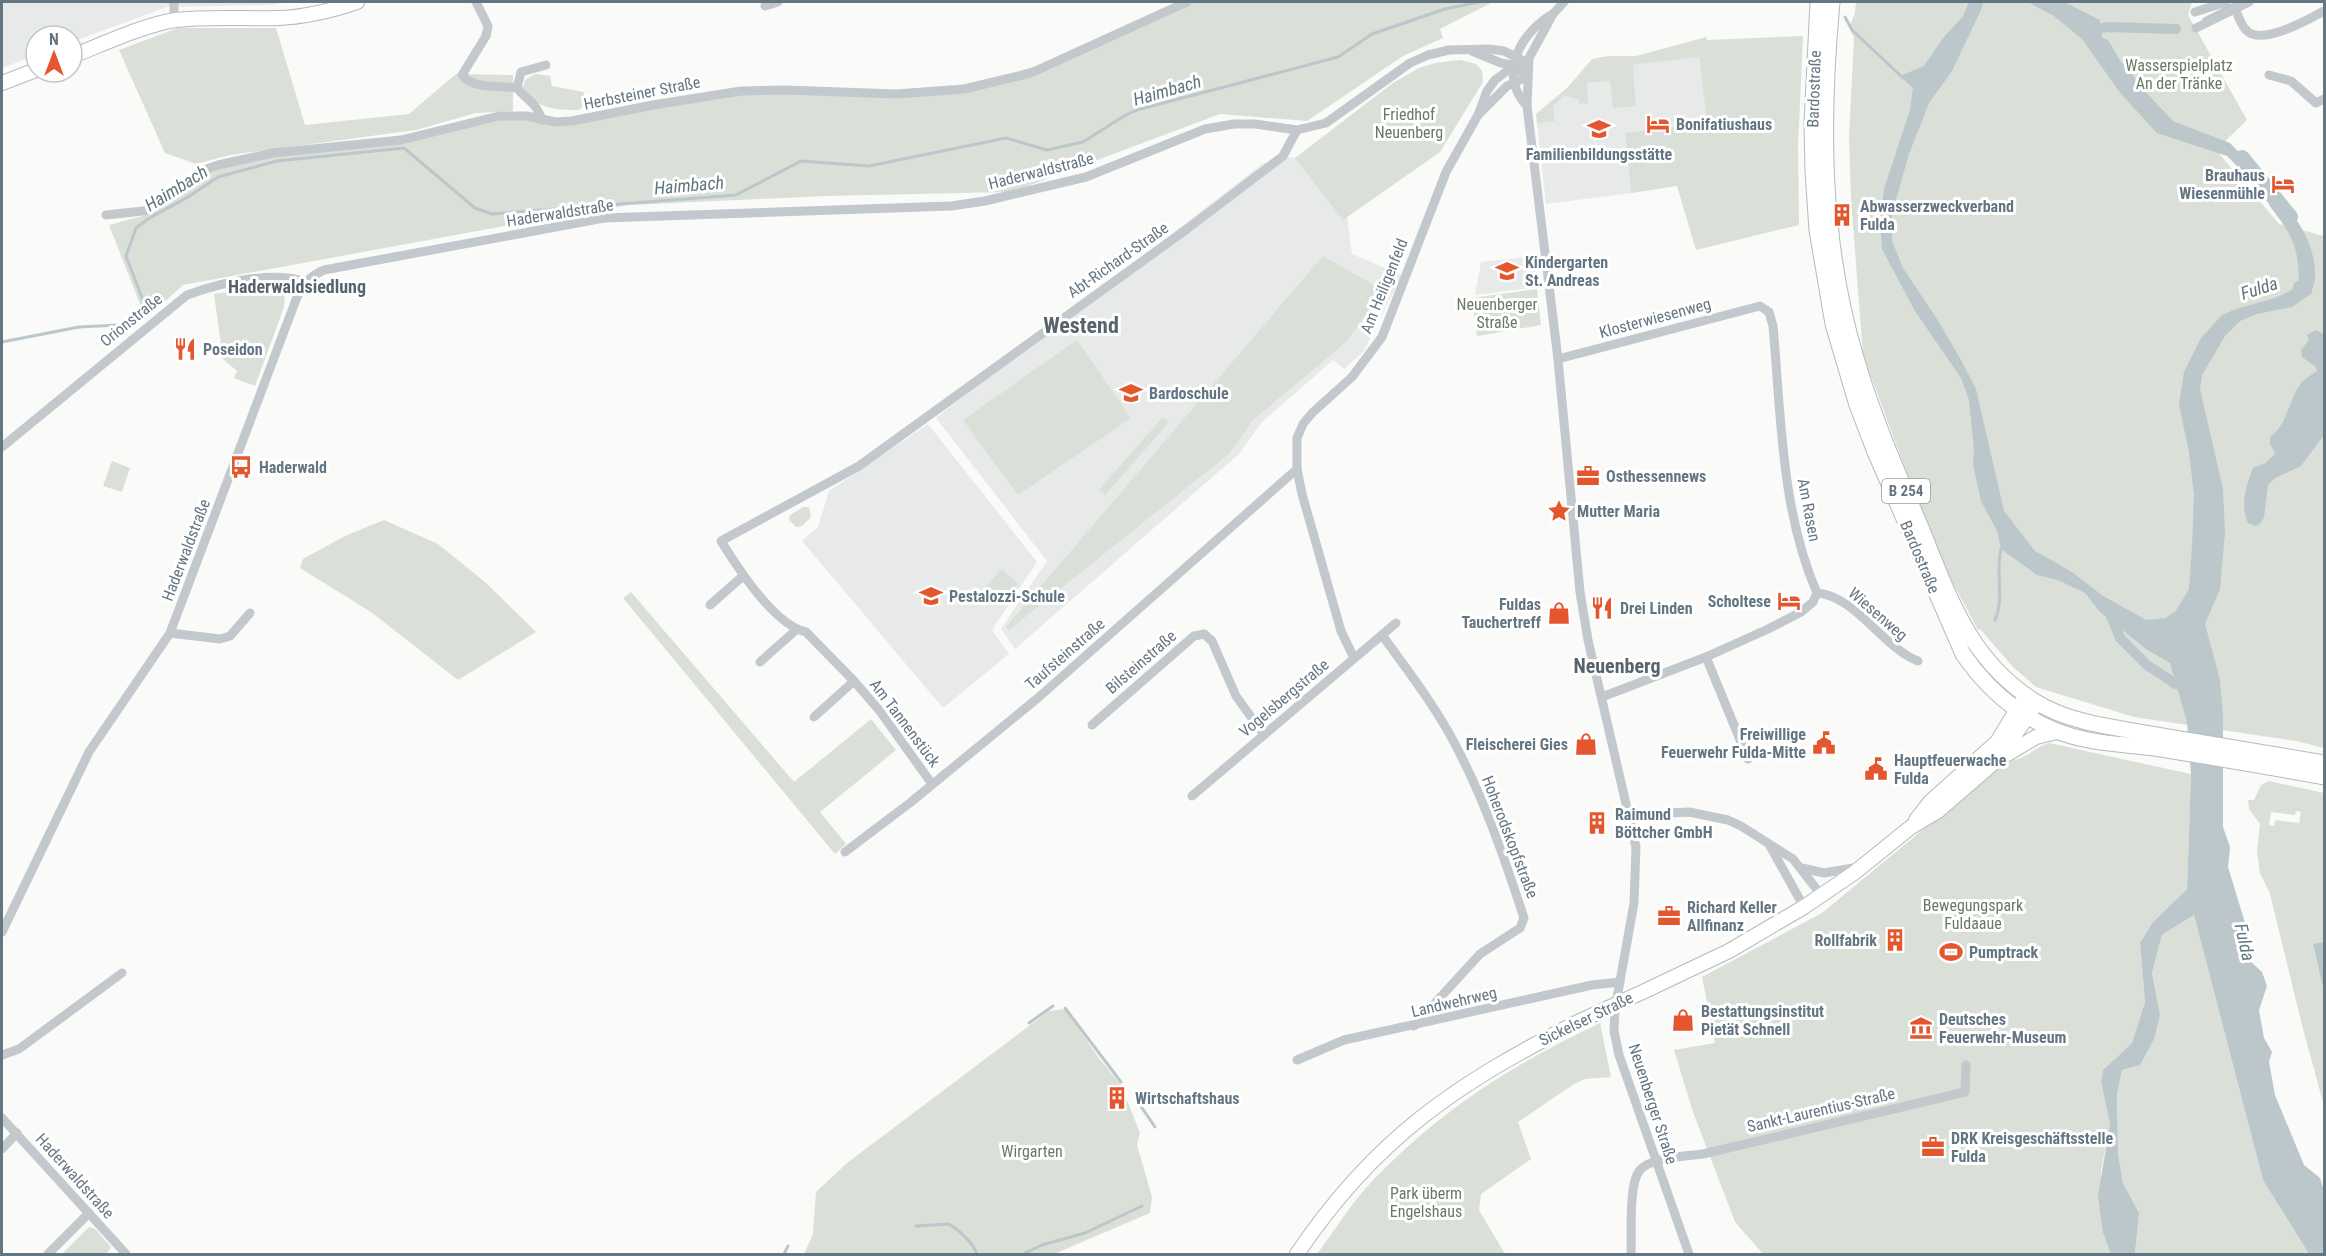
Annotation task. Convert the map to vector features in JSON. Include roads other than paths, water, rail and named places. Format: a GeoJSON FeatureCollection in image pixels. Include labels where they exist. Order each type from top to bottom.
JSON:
{"type":"FeatureCollection","features":[{"type":"Feature","properties":{"kind":"main road"},"geometry":{"type":"LineString","coordinates":[[84,51],[174,20],[279,18],[357,2]]}},
{"type":"Feature","properties":{"kind":"main road","name":"Bardostraße"},"geometry":{"type":"LineString","coordinates":[[1818,2],[1812,124],[1814,182],[1820,251],[1833,324],[1842,359],[1875,452],[1958,646],[1992,691],[2023,714],[2059,732],[2087,740],[2159,742]]}},
{"type":"Feature","properties":{"kind":"main road","name":"Bardostraße"},"geometry":{"type":"LineString","coordinates":[[1832,5],[1827,66],[1825,173],[1833,249],[1846,321],[1855,356],[1885,441],[1955,608],[1981,654],[2009,684],[2058,713],[2159,742],[2247,757],[2325,777]]}},
{"type":"Feature","properties":{"kind":"main road"},"geometry":{"type":"LineString","coordinates":[[2,83],[24,75]]}},
{"type":"Feature","properties":{"kind":"main road","name":"Sickelser Straße"},"geometry":{"type":"LineString","coordinates":[[1297,1254],[1349,1185],[1382,1150],[1446,1097],[1492,1068],[1580,1021],[1729,951],[1822,896],[1911,827],[1938,811],[1997,760],[2032,699]]}},
{"type":"Feature","properties":{"kind":"main road","name":"Sickelser Straße"},"geometry":{"type":"LineString","coordinates":[[1911,827],[1930,802],[1997,742],[2023,714]]}},
{"type":"Feature","properties":{"kind":"main road"},"geometry":{"type":"LineString","coordinates":[[1997,760],[2036,737],[2059,732]]}},
{"type":"Feature","properties":{"kind":"main road","name":"Bardostraße"},"geometry":{"type":"LineString","coordinates":[[2247,757],[2325,763]]}},
{"type":"Feature","properties":{"kind":"street"},"geometry":{"type":"LineString","coordinates":[[174,2],[174,20]]}},
{"type":"Feature","properties":{"kind":"street"},"geometry":{"type":"LineString","coordinates":[[476,2],[488,26],[486,36],[462,75],[467,81],[477,85],[517,88],[524,97],[538,106],[542,120]]}},
{"type":"Feature","properties":{"kind":"street"},"geometry":{"type":"LineString","coordinates":[[765,6],[778,2]]}},
{"type":"Feature","properties":{"kind":"street","name":"Herbsteiner Straße"},"geometry":{"type":"LineString","coordinates":[[106,215],[152,210],[201,171],[229,163],[273,153],[401,140],[498,116],[527,116],[542,120],[572,122],[653,105],[741,91],[786,90],[896,94],[964,89],[1031,73],[1187,2]]}},
{"type":"Feature","properties":{"kind":"street"},"geometry":{"type":"LineString","coordinates":[[1297,130],[1326,123],[1410,63],[1428,55],[1449,50],[1490,49],[1514,64],[1528,69],[1553,15],[1564,2]]}},
{"type":"Feature","properties":{"kind":"street"},"geometry":{"type":"LineString","coordinates":[[2195,12],[2220,2]]}},
{"type":"Feature","properties":{"kind":"street"},"geometry":{"type":"LineString","coordinates":[[2196,28],[2249,2]]}},
{"type":"Feature","properties":{"kind":"street"},"geometry":{"type":"LineString","coordinates":[[2235,9],[2245,29],[2256,34],[2280,34],[2322,12],[2325,24]]}},
{"type":"Feature","properties":{"kind":"street"},"geometry":{"type":"LineString","coordinates":[[1514,64],[1520,44],[1537,25],[1553,15]]}},
{"type":"Feature","properties":{"kind":"street","name":"Neuenberger Straße"},"geometry":{"type":"LineString","coordinates":[[1514,64],[1518,94],[1527,106]]}},
{"type":"Feature","properties":{"kind":"street","name":"Am Heiligenfeld"},"geometry":{"type":"LineString","coordinates":[[1354,658],[1341,631],[1297,469],[1297,438],[1303,424],[1352,377],[1382,337],[1446,172],[1478,115],[1486,91],[1514,64]]}},
{"type":"Feature","properties":{"kind":"street"},"geometry":{"type":"LineString","coordinates":[[517,88],[521,72],[546,65]]}},
{"type":"Feature","properties":{"kind":"street","name":"Neuenberger Straße"},"geometry":{"type":"LineString","coordinates":[[1528,69],[1527,106],[1558,359],[1580,586],[1588,640],[1636,847],[1634,903],[1615,1009],[1614,1030],[1617,1047],[1689,1254]]}},
{"type":"Feature","properties":{"kind":"street","name":"Am Heiligenfeld"},"geometry":{"type":"LineString","coordinates":[[1478,115],[1498,94],[1528,69]]}},
{"type":"Feature","properties":{"kind":"street"},"geometry":{"type":"LineString","coordinates":[[2269,75],[2280,76],[2291,81],[2320,101]]}},
{"type":"Feature","properties":{"kind":"street","name":"Haderwaldstraße"},"geometry":{"type":"LineString","coordinates":[[2,932],[89,752],[170,633],[297,297],[306,282],[324,270],[604,218],[963,205],[1086,177],[1205,129],[1254,124],[1297,130]]}},
{"type":"Feature","properties":{"kind":"street","name":"Abt-Richard-Straße"},"geometry":{"type":"LineString","coordinates":[[721,541],[859,466],[1205,215],[1282,156],[1297,130]]}},
{"type":"Feature","properties":{"kind":"street","name":"Orionstraße"},"geometry":{"type":"LineString","coordinates":[[2,447],[187,295],[207,287],[264,278],[288,277],[306,282]]}},
{"type":"Feature","properties":{"kind":"street","name":"Klosterwiesenweg"},"geometry":{"type":"LineString","coordinates":[[1558,359],[1760,306]]}},
{"type":"Feature","properties":{"kind":"street","name":"Am Rasen"},"geometry":{"type":"LineString","coordinates":[[1760,306],[1769,312],[1773,326],[1791,503],[1808,574],[1817,593]]}},
{"type":"Feature","properties":{"kind":"street","name":"Taufsteinstraße"},"geometry":{"type":"LineString","coordinates":[[845,852],[1042,695],[1297,469]]}},
{"type":"Feature","properties":{"kind":"street","name":"Am Tannenstück"},"geometry":{"type":"LineString","coordinates":[[721,541],[743,576],[757,593],[796,630],[806,632],[854,681],[879,710],[932,784]]}},
{"type":"Feature","properties":{"kind":"street"},"geometry":{"type":"LineString","coordinates":[[710,605],[743,576]]}},
{"type":"Feature","properties":{"kind":"street"},"geometry":{"type":"LineString","coordinates":[[1602,697],[1706,657],[1801,612],[1813,602],[1817,593]]}},
{"type":"Feature","properties":{"kind":"street","name":"Wiesenweg"},"geometry":{"type":"LineString","coordinates":[[1817,593],[1838,598],[1904,656],[1918,662]]}},
{"type":"Feature","properties":{"kind":"street"},"geometry":{"type":"LineString","coordinates":[[170,633],[220,639],[230,636],[250,613]]}},
{"type":"Feature","properties":{"kind":"street","name":"Vogelsbergstraße"},"geometry":{"type":"LineString","coordinates":[[1192,796],[1396,623]]}},
{"type":"Feature","properties":{"kind":"street"},"geometry":{"type":"LineString","coordinates":[[760,662],[796,630]]}},
{"type":"Feature","properties":{"kind":"street","name":"Bilsteinstraße"},"geometry":{"type":"LineString","coordinates":[[1092,725],[1194,636],[1204,634],[1212,641],[1236,696],[1264,735]]}},
{"type":"Feature","properties":{"kind":"street","name":"Hoherodskopfstraße"},"geometry":{"type":"LineString","coordinates":[[1382,635],[1429,701],[1456,746],[1481,798],[1524,918],[1524,924],[1520,928],[1480,954],[1414,1026]]}},
{"type":"Feature","properties":{"kind":"street"},"geometry":{"type":"LineString","coordinates":[[1706,657],[1748,759]]}},
{"type":"Feature","properties":{"kind":"street","name":"Am Tannenstück"},"geometry":{"type":"LineString","coordinates":[[814,717],[854,681]]}},
{"type":"Feature","properties":{"kind":"street"},"geometry":{"type":"LineString","coordinates":[[1630,818],[1668,813],[1703,813],[1741,826],[1770,846],[1787,854],[1802,868],[1822,896]]}},
{"type":"Feature","properties":{"kind":"street"},"geometry":{"type":"LineString","coordinates":[[1770,846],[1804,907]]}},
{"type":"Feature","properties":{"kind":"street"},"geometry":{"type":"LineString","coordinates":[[1802,868],[1824,873],[1862,867]]}},
{"type":"Feature","properties":{"kind":"street"},"geometry":{"type":"LineString","coordinates":[[2,1054],[19,1049],[122,973]]}},
{"type":"Feature","properties":{"kind":"street","name":"Landwehrweg"},"geometry":{"type":"LineString","coordinates":[[1297,1060],[1344,1041],[1598,984],[1620,982]]}},
{"type":"Feature","properties":{"kind":"street","name":"Sankt-Laurentius-Straße"},"geometry":{"type":"LineString","coordinates":[[1656,1162],[1703,1154],[1965,1092],[1966,1065]]}},
{"type":"Feature","properties":{"kind":"street","name":"Haderwaldstraße"},"geometry":{"type":"LineString","coordinates":[[2,1118],[126,1254]]}},
{"type":"Feature","properties":{"kind":"street"},"geometry":{"type":"LineString","coordinates":[[2,1149],[17,1133]]}},
{"type":"Feature","properties":{"kind":"street"},"geometry":{"type":"LineString","coordinates":[[1632,1254],[1634,1182],[1641,1169],[1656,1162]]}},
{"type":"Feature","properties":{"kind":"street"},"geometry":{"type":"LineString","coordinates":[[48,1254],[89,1213]]}},
{"type":"Feature","properties":{"kind":"water"},"geometry":{"type":"Polygon","coordinates":[[[1969,2],[1983,2],[1952,71],[1929,103],[1909,154],[1892,214],[1892,241],[1903,268],[1937,319],[1976,389],[2004,511],[2035,551],[2072,572],[2103,596],[2146,620],[2165,618],[2175,612],[2189,589],[2194,495],[2189,452],[2179,405],[2184,372],[2201,338],[2222,315],[2278,297],[2292,290],[2294,283],[2299,280],[2297,257],[2292,240],[2269,205],[2278,198],[2299,224],[2312,253],[2315,277],[2312,293],[2292,307],[2257,314],[2240,321],[2225,336],[2202,375],[2200,389],[2223,489],[2225,533],[2220,589],[2205,624],[2220,680],[2223,715],[2223,827],[2230,847],[2228,867],[2246,926],[2250,961],[2262,972],[2267,986],[2259,1010],[2264,1038],[2272,1052],[2269,1062],[2275,1095],[2304,1165],[2320,1178],[2324,1191],[2324,1254],[2309,1254],[2263,1180],[2194,915],[2162,935],[2152,973],[2160,1015],[2154,1039],[2140,1065],[2122,1070],[2117,1094],[2118,1154],[2123,1183],[2139,1213],[2135,1254],[2111,1254],[2103,1233],[2098,1196],[2110,1124],[2101,1082],[2103,1070],[2132,1043],[2145,1002],[2140,942],[2153,922],[2187,889],[2191,774],[2187,722],[2170,663],[2146,649],[2100,612],[2085,593],[2058,580],[2037,575],[2001,549],[1997,531],[1981,501],[1973,464],[1974,449],[1969,400],[1961,378],[1915,311],[1882,249],[1880,220],[1884,189],[1910,110],[1913,88],[1900,76],[1924,66],[1943,38],[1963,16],[1969,2]]]}},
{"type":"Feature","properties":{"kind":"water"},"geometry":{"type":"Polygon","coordinates":[[[2028,2],[2064,2],[2100,20],[2102,37],[2108,40],[2121,62],[2125,64],[2140,86],[2173,121],[2230,143],[2259,173],[2252,181],[2227,156],[2157,133],[2121,94],[2082,39],[2054,16],[2028,2]]]}},
{"type":"Feature","properties":{"kind":"water"},"geometry":{"type":"Polygon","coordinates":[[[2316,330],[2324,334],[2324,435],[2301,466],[2275,478],[2268,485],[2264,517],[2260,524],[2255,526],[2248,523],[2244,509],[2248,482],[2253,468],[2266,463],[2275,453],[2270,444],[2270,437],[2284,420],[2299,386],[2317,371],[2316,367],[2302,357],[2301,350],[2309,340],[2307,335],[2316,330]]]}},
{"type":"Feature","properties":{"kind":"water"},"geometry":{"type":"Polygon","coordinates":[[[2324,942],[2324,993],[2313,944],[2324,942]]]}},
{"type":"Feature","properties":{"kind":"waterway","name":"Haimbach"},"geometry":{"type":"LineString","coordinates":[[2,342],[79,327],[119,325],[134,319],[144,310],[144,303],[126,256],[136,228],[218,177],[277,161],[404,148],[475,208],[492,214],[736,195],[801,161],[869,166],[1006,138],[1047,150],[1083,142],[1137,110],[1338,57],[1372,34],[1445,9],[1479,2]]}},
{"type":"Feature","properties":{"kind":"waterway"},"geometry":{"type":"LineString","coordinates":[[2204,19],[2238,2]]}},
{"type":"Feature","properties":{"kind":"waterway","name":"Haimbach"},"geometry":{"type":"LineString","coordinates":[[1845,17],[1852,30],[1903,78]]}},
{"type":"Feature","properties":{"kind":"waterway"},"geometry":{"type":"LineString","coordinates":[[2090,31],[2107,27],[2176,29]]}},
{"type":"Feature","properties":{"kind":"waterway","name":"Fulda"},"geometry":{"type":"LineString","coordinates":[[2242,158],[2290,217]]}},
{"type":"Feature","properties":{"kind":"waterway"},"geometry":{"type":"LineString","coordinates":[[1995,620],[2000,594],[1999,558],[2001,549],[2004,547]]}},
{"type":"Feature","properties":{"kind":"waterway"},"geometry":{"type":"LineString","coordinates":[[2109,611],[2120,638],[2147,665],[2176,684],[2190,684]]}},
{"type":"Feature","properties":{"kind":"waterway"},"geometry":{"type":"LineString","coordinates":[[1029,1023],[1053,1006]]}},
{"type":"Feature","properties":{"kind":"waterway"},"geometry":{"type":"LineString","coordinates":[[1065,1008],[1121,1082]]}},
{"type":"Feature","properties":{"kind":"waterway"},"geometry":{"type":"LineString","coordinates":[[1140,1105],[1155,1127]]}},
{"type":"Feature","properties":{"kind":"waterway"},"geometry":{"type":"LineString","coordinates":[[1023,1254],[1042,1245],[1085,1233],[1142,1206]]}},
{"type":"Feature","properties":{"kind":"waterway"},"geometry":{"type":"LineString","coordinates":[[916,1226],[949,1224],[965,1237],[977,1254]]}},
{"type":"Feature","properties":{"kind":"waterway"},"geometry":{"type":"LineString","coordinates":[[784,1254],[788,1246]]}},
{"type":"Feature","properties":{"kind":"place","name":"Bonifatiushaus"},"geometry":{"type":"Point","coordinates":[1658,124]}},
{"type":"Feature","properties":{"kind":"place","name":"Familienbildungsstätte"},"geometry":{"type":"Point","coordinates":[1599,129]}},
{"type":"Feature","properties":{"kind":"place","name":"Brauhaus Wiesenmühle"},"geometry":{"type":"Point","coordinates":[2283,184]}},
{"type":"Feature","properties":{"kind":"place","name":"Abwasserzweckverband Fulda"},"geometry":{"type":"Point","coordinates":[1842,215]}},
{"type":"Feature","properties":{"kind":"place","name":"Kindergarten St. Andreas"},"geometry":{"type":"Point","coordinates":[1507,271]}},
{"type":"Feature","properties":{"kind":"place","name":"Poseidon"},"geometry":{"type":"Point","coordinates":[185,349]}},
{"type":"Feature","properties":{"kind":"place","name":"Bardoschule"},"geometry":{"type":"Point","coordinates":[1131,393]}},
{"type":"Feature","properties":{"kind":"place","name":"Haderwald"},"geometry":{"type":"Point","coordinates":[241,467]}},
{"type":"Feature","properties":{"kind":"place","name":"Osthessennews"},"geometry":{"type":"Point","coordinates":[1588,476]}},
{"type":"Feature","properties":{"kind":"place","name":"Mutter Maria"},"geometry":{"type":"Point","coordinates":[1559,511]}},
{"type":"Feature","properties":{"kind":"place","name":"Pestalozzi-Schule"},"geometry":{"type":"Point","coordinates":[931,596]}},
{"type":"Feature","properties":{"kind":"place","name":"Scholtese"},"geometry":{"type":"Point","coordinates":[1789,601]}},
{"type":"Feature","properties":{"kind":"place","name":"Drei Linden"},"geometry":{"type":"Point","coordinates":[1602,608]}},
{"type":"Feature","properties":{"kind":"place","name":"Fuldas Tauchertreff"},"geometry":{"type":"Point","coordinates":[1559,613]}},
{"type":"Feature","properties":{"kind":"place","name":"Freiwillige Feuerwehr Fulda-Mitte"},"geometry":{"type":"Point","coordinates":[1824,743]}},
{"type":"Feature","properties":{"kind":"place","name":"Fleischerei Gies"},"geometry":{"type":"Point","coordinates":[1586,744]}},
{"type":"Feature","properties":{"kind":"place","name":"Hauptfeuerwache Fulda"},"geometry":{"type":"Point","coordinates":[1876,769]}},
{"type":"Feature","properties":{"kind":"place","name":"Raimund Böttcher GmbH"},"geometry":{"type":"Point","coordinates":[1597,823]}},
{"type":"Feature","properties":{"kind":"place","name":"Richard Keller Allfinanz"},"geometry":{"type":"Point","coordinates":[1669,916]}},
{"type":"Feature","properties":{"kind":"place","name":"Rollfabrik"},"geometry":{"type":"Point","coordinates":[1895,940]}},
{"type":"Feature","properties":{"kind":"place","name":"Pumptrack"},"geometry":{"type":"Point","coordinates":[1951,952]}},
{"type":"Feature","properties":{"kind":"place","name":"Bestattungsinstitut Pietät Schnell"},"geometry":{"type":"Point","coordinates":[1683,1020]}},
{"type":"Feature","properties":{"kind":"place","name":"Deutsches Feuerwehr-Museum"},"geometry":{"type":"Point","coordinates":[1921,1028]}},
{"type":"Feature","properties":{"kind":"place","name":"Wirtschaftshaus"},"geometry":{"type":"Point","coordinates":[1117,1098]}},
{"type":"Feature","properties":{"kind":"place","name":"DRK Kreisgeschäftsstelle Fulda"},"geometry":{"type":"Point","coordinates":[1933,1147]}},
{"type":"Feature","properties":{"kind":"district","name":"Haderwaldsiedlung"},"geometry":{"type":"Point","coordinates":[297,286]}},
{"type":"Feature","properties":{"kind":"district","name":"Westend"},"geometry":{"type":"Point","coordinates":[1081,325]}},
{"type":"Feature","properties":{"kind":"district","name":"Neuenberg"},"geometry":{"type":"Point","coordinates":[1617,666]}},
{"type":"Feature","properties":{"kind":"park label","name":"Wasserspielplatz An der Tränke"},"geometry":{"type":"Point","coordinates":[2179,74]}},
{"type":"Feature","properties":{"kind":"park label","name":"Friedhof Neuenberg"},"geometry":{"type":"Point","coordinates":[1409,123]}},
{"type":"Feature","properties":{"kind":"park label","name":"Bewegungspark Fuldaaue"},"geometry":{"type":"Point","coordinates":[1973,914]}},
{"type":"Feature","properties":{"kind":"park label","name":"Wirgarten"},"geometry":{"type":"Point","coordinates":[1032,1151]}},
{"type":"Feature","properties":{"kind":"park label","name":"Park überm Engelshaus"},"geometry":{"type":"Point","coordinates":[1426,1202]}}]}
